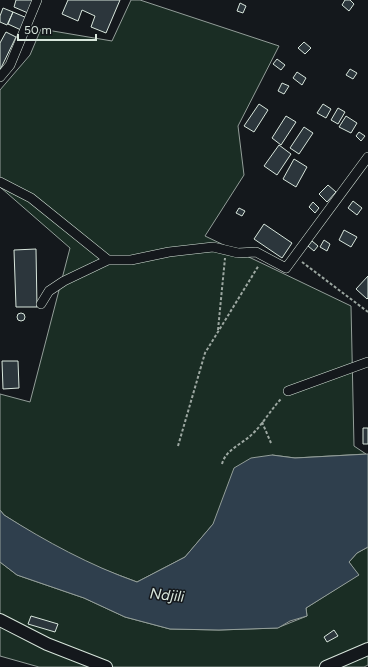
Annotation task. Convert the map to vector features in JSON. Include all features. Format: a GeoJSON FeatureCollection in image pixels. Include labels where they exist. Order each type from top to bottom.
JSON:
{"type":"FeatureCollection","features":[{"type":"Feature","properties":{"kind":"street"},"geometry":{"type":"LineString","coordinates":[[0,76],[10,65],[37,0]]}},
{"type":"Feature","properties":{"kind":"street"},"geometry":{"type":"LineString","coordinates":[[41,304],[49,291],[64,281],[108,260],[131,260],[169,252],[213,247],[238,253],[256,252],[286,268],[368,157]]}},
{"type":"Feature","properties":{"kind":"street"},"geometry":{"type":"LineString","coordinates":[[0,182],[31,198],[108,260]]}},
{"type":"Feature","properties":{"kind":"street"},"geometry":{"type":"LineString","coordinates":[[288,391],[368,362]]}},
{"type":"Feature","properties":{"kind":"street"},"geometry":{"type":"LineString","coordinates":[[0,620],[47,644],[106,667]]}},
{"type":"Feature","properties":{"kind":"street"},"geometry":{"type":"LineString","coordinates":[[326,667],[368,649]]}},
{"type":"Feature","properties":{"kind":"path"},"geometry":{"type":"LineString","coordinates":[[218,331],[226,251]]}},
{"type":"Feature","properties":{"kind":"path"},"geometry":{"type":"LineString","coordinates":[[178,446],[205,353],[264,257]]}},
{"type":"Feature","properties":{"kind":"path"},"geometry":{"type":"LineString","coordinates":[[295,257],[368,312]]}},
{"type":"Feature","properties":{"kind":"path"},"geometry":{"type":"LineString","coordinates":[[222,464],[223,459],[232,449],[247,440],[270,410],[288,391]]}},
{"type":"Feature","properties":{"kind":"path"},"geometry":{"type":"LineString","coordinates":[[262,422],[271,443]]}},
{"type":"Feature","properties":{"kind":"green space"},"geometry":{"type":"Polygon","coordinates":[[[131,0],[140,0],[279,46],[238,126],[244,175],[205,236],[351,306],[354,446],[366,454],[295,458],[272,455],[185,557],[137,582],[92,565],[48,543],[4,515],[0,510],[0,394],[30,402],[70,248],[0,187],[0,90],[30,55],[41,29],[112,41],[131,0]]]}},
{"type":"Feature","properties":{"kind":"green space"},"geometry":{"type":"Polygon","coordinates":[[[368,547],[368,665],[364,667],[39,667],[0,656],[0,562],[17,575],[84,598],[125,617],[170,629],[219,630],[277,628],[307,616],[306,608],[358,575],[349,562],[357,553],[368,547]]]}},
{"type":"Feature","properties":{"kind":"water","name":"Ndjili"},"geometry":{"type":"Polygon","coordinates":[[[368,454],[368,547],[357,553],[349,562],[359,575],[306,608],[307,616],[290,621],[278,628],[219,630],[170,629],[125,617],[84,598],[17,575],[0,562],[0,510],[4,515],[52,544],[102,568],[137,582],[185,557],[213,524],[234,468],[251,458],[272,455],[295,458],[368,454]]]}},
{"type":"Feature","properties":{"kind":"building"},"geometry":{"type":"Polygon","coordinates":[[[16,0],[34,0],[28,13],[14,7],[16,0]]]}},
{"type":"Feature","properties":{"kind":"building"},"geometry":{"type":"Polygon","coordinates":[[[68,0],[120,0],[106,33],[91,27],[95,16],[82,10],[78,21],[62,14],[68,0]]]}},
{"type":"Feature","properties":{"kind":"building"},"geometry":{"type":"Polygon","coordinates":[[[345,0],[350,0],[354,4],[349,11],[342,5],[345,0]]]}},
{"type":"Feature","properties":{"kind":"building"},"geometry":{"type":"Polygon","coordinates":[[[240,3],[246,6],[243,13],[237,11],[240,3]]]}},
{"type":"Feature","properties":{"kind":"building"},"geometry":{"type":"Polygon","coordinates":[[[3,8],[13,12],[7,25],[0,22],[0,16],[3,8]]]}},
{"type":"Feature","properties":{"kind":"building"},"geometry":{"type":"Polygon","coordinates":[[[13,12],[27,18],[21,30],[8,24],[13,12]]]}},
{"type":"Feature","properties":{"kind":"building"},"geometry":{"type":"Polygon","coordinates":[[[6,32],[16,37],[0,70],[0,43],[6,32]]]}},
{"type":"Feature","properties":{"kind":"building"},"geometry":{"type":"Polygon","coordinates":[[[304,42],[311,48],[305,54],[298,48],[304,42]]]}},
{"type":"Feature","properties":{"kind":"building"},"geometry":{"type":"Polygon","coordinates":[[[277,59],[285,65],[281,70],[273,64],[277,59]]]}},
{"type":"Feature","properties":{"kind":"building"},"geometry":{"type":"Polygon","coordinates":[[[350,69],[357,73],[353,79],[346,75],[350,69]]]}},
{"type":"Feature","properties":{"kind":"building"},"geometry":{"type":"Polygon","coordinates":[[[297,72],[306,78],[302,85],[293,78],[297,72]]]}},
{"type":"Feature","properties":{"kind":"building"},"geometry":{"type":"Polygon","coordinates":[[[282,83],[289,86],[284,94],[278,91],[282,83]]]}},
{"type":"Feature","properties":{"kind":"building"},"geometry":{"type":"Polygon","coordinates":[[[259,104],[268,110],[254,132],[244,126],[259,104]]]}},
{"type":"Feature","properties":{"kind":"building"},"geometry":{"type":"Polygon","coordinates":[[[323,104],[331,109],[326,118],[317,113],[323,104]]]}},
{"type":"Feature","properties":{"kind":"building"},"geometry":{"type":"Polygon","coordinates":[[[338,108],[345,112],[338,124],[331,120],[338,108]]]}},
{"type":"Feature","properties":{"kind":"building"},"geometry":{"type":"Polygon","coordinates":[[[286,116],[296,122],[281,145],[272,138],[286,116]]]}},
{"type":"Feature","properties":{"kind":"building"},"geometry":{"type":"Polygon","coordinates":[[[346,116],[357,123],[351,133],[339,127],[346,116]]]}},
{"type":"Feature","properties":{"kind":"building"},"geometry":{"type":"Polygon","coordinates":[[[304,127],[313,133],[299,154],[290,148],[304,127]]]}},
{"type":"Feature","properties":{"kind":"building"},"geometry":{"type":"Polygon","coordinates":[[[359,132],[365,136],[361,141],[356,136],[359,132]]]}},
{"type":"Feature","properties":{"kind":"building"},"geometry":{"type":"Polygon","coordinates":[[[279,145],[291,154],[277,175],[264,166],[279,145]]]}},
{"type":"Feature","properties":{"kind":"building"},"geometry":{"type":"Polygon","coordinates":[[[294,159],[307,167],[296,187],[283,179],[294,159]]]}},
{"type":"Feature","properties":{"kind":"building"},"geometry":{"type":"Polygon","coordinates":[[[328,185],[336,192],[327,202],[319,194],[328,185]]]}},
{"type":"Feature","properties":{"kind":"building"},"geometry":{"type":"Polygon","coordinates":[[[353,201],[362,208],[357,215],[348,208],[353,201]]]}},
{"type":"Feature","properties":{"kind":"building"},"geometry":{"type":"Polygon","coordinates":[[[313,202],[319,208],[315,213],[309,207],[313,202]]]}},
{"type":"Feature","properties":{"kind":"building"},"geometry":{"type":"Polygon","coordinates":[[[239,208],[245,211],[242,216],[236,213],[239,208]]]}},
{"type":"Feature","properties":{"kind":"building"},"geometry":{"type":"Polygon","coordinates":[[[264,224],[292,243],[282,258],[254,239],[264,224]]]}},
{"type":"Feature","properties":{"kind":"building"},"geometry":{"type":"Polygon","coordinates":[[[344,230],[357,237],[351,247],[339,240],[344,230]]]}},
{"type":"Feature","properties":{"kind":"building"},"geometry":{"type":"Polygon","coordinates":[[[324,240],[330,244],[327,251],[320,247],[324,240]]]}},
{"type":"Feature","properties":{"kind":"building"},"geometry":{"type":"Polygon","coordinates":[[[312,241],[318,246],[314,251],[308,246],[312,241]]]}},
{"type":"Feature","properties":{"kind":"building"},"geometry":{"type":"Polygon","coordinates":[[[36,249],[37,307],[16,307],[14,250],[36,249]]]}},
{"type":"Feature","properties":{"kind":"building"},"geometry":{"type":"Polygon","coordinates":[[[368,276],[368,298],[367,299],[356,289],[368,276]]]}},
{"type":"Feature","properties":{"kind":"building"},"geometry":{"type":"Polygon","coordinates":[[[19,313],[23,313],[25,317],[23,321],[19,321],[17,319],[17,315],[19,313]]]}},
{"type":"Feature","properties":{"kind":"building"},"geometry":{"type":"Polygon","coordinates":[[[2,361],[18,361],[19,388],[3,389],[2,361]]]}},
{"type":"Feature","properties":{"kind":"building"},"geometry":{"type":"Polygon","coordinates":[[[363,428],[368,428],[368,444],[363,444],[363,428]]]}},
{"type":"Feature","properties":{"kind":"building"},"geometry":{"type":"Polygon","coordinates":[[[31,616],[58,624],[55,632],[28,624],[31,616]]]}},
{"type":"Feature","properties":{"kind":"building"},"geometry":{"type":"Polygon","coordinates":[[[334,630],[338,636],[327,642],[324,637],[334,630]]]}}]}
